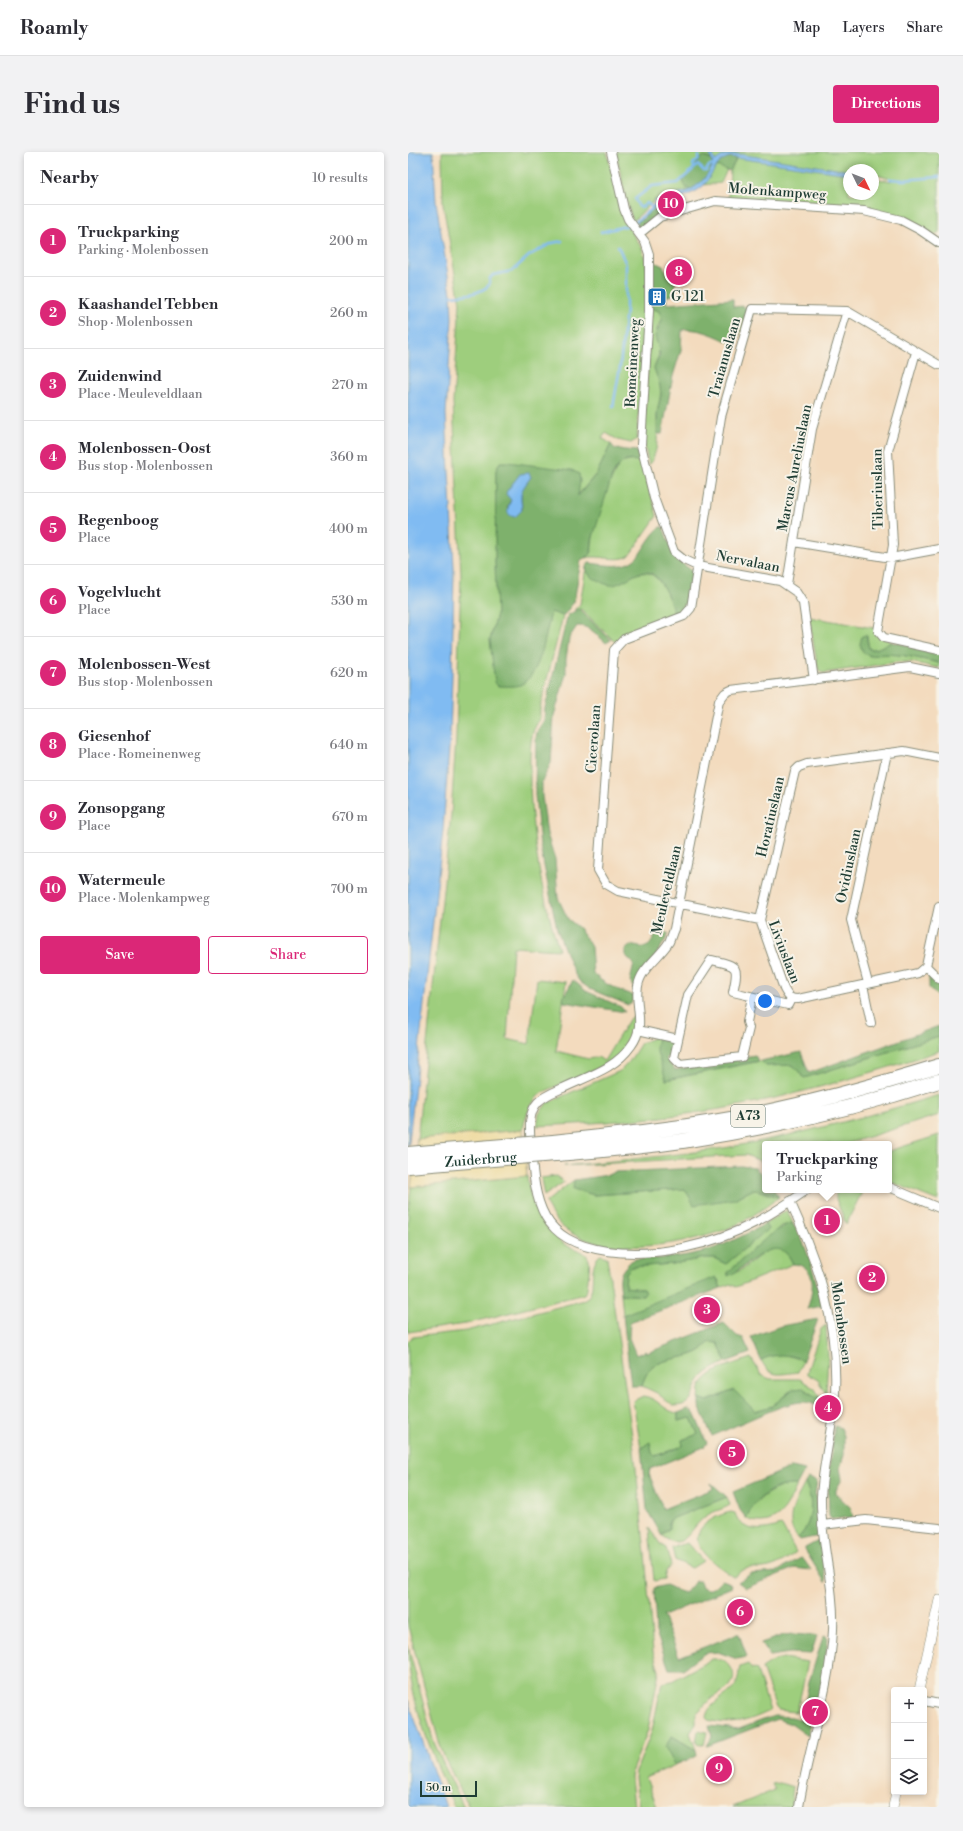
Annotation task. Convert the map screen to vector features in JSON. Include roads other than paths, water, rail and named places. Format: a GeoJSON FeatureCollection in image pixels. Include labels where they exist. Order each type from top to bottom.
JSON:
{"type":"FeatureCollection","features":[{"type":"Feature","properties":{"kind":"highway","name":"A73"},"geometry":{"type":"LineString","coordinates":[[554,1148],[753,1115],[859,1090],[939,1066]]}},
{"type":"Feature","properties":{"kind":"highway","name":"A73"},"geometry":{"type":"LineString","coordinates":[[554,1148],[678,1141],[757,1128],[848,1108],[939,1081]]}},
{"type":"Feature","properties":{"kind":"highway","name":"Zuiderbrug"},"geometry":{"type":"LineString","coordinates":[[408,1154],[554,1148]]}},
{"type":"Feature","properties":{"kind":"highway","name":"Zuiderbrug"},"geometry":{"type":"LineString","coordinates":[[408,1166],[554,1148]]}},
{"type":"Feature","properties":{"kind":"street","name":"Romeinenweg"},"geometry":{"type":"LineString","coordinates":[[611,152],[624,209],[628,220],[645,242],[649,254],[650,277],[641,445],[654,498],[674,552],[684,560],[697,566]]}},
{"type":"Feature","properties":{"kind":"street","name":"Molenkampweg"},"geometry":{"type":"LineString","coordinates":[[636,231],[660,217],[715,201],[864,211],[901,220],[920,230],[939,243]]}},
{"type":"Feature","properties":{"kind":"street","name":"Traianuslaan"},"geometry":{"type":"LineString","coordinates":[[697,566],[721,417],[752,309],[847,311],[939,365]]}},
{"type":"Feature","properties":{"kind":"street","name":"Marcus Aureliuslaan"},"geometry":{"type":"LineString","coordinates":[[787,584],[812,429],[847,311]]}},
{"type":"Feature","properties":{"kind":"street","name":"Tiberiuslaan"},"geometry":{"type":"LineString","coordinates":[[916,352],[888,451],[893,545],[878,631],[884,638],[939,650]]}},
{"type":"Feature","properties":{"kind":"street"},"geometry":{"type":"LineString","coordinates":[[794,542],[891,558],[939,549]]}},
{"type":"Feature","properties":{"kind":"street","name":"Nervalaan"},"geometry":{"type":"LineString","coordinates":[[697,566],[780,581],[787,584],[796,592],[803,603],[814,680]]}},
{"type":"Feature","properties":{"kind":"street","name":"Cicerolaan"},"geometry":{"type":"LineString","coordinates":[[679,904],[618,891],[606,884],[598,870],[614,650],[624,639],[684,616],[691,608],[697,566]]}},
{"type":"Feature","properties":{"kind":"street","name":"Meuleveldlaan"},"geometry":{"type":"LineString","coordinates":[[802,1193],[759,1221],[733,1233],[702,1244],[659,1252],[614,1252],[593,1249],[579,1244],[556,1230],[543,1214],[538,1203],[534,1179],[530,1128],[531,1114],[537,1103],[547,1095],[607,1068],[622,1058],[633,1044],[638,1030],[637,987],[642,975],[670,941],[679,904],[719,701],[725,693],[731,690],[910,667],[939,673]]}},
{"type":"Feature","properties":{"kind":"street","name":"Horatiuslaan"},"geometry":{"type":"LineString","coordinates":[[760,920],[795,772],[798,767],[807,764],[904,751],[939,758]]}},
{"type":"Feature","properties":{"kind":"street","name":"Ovidiuslaan"},"geometry":{"type":"LineString","coordinates":[[866,984],[851,920],[887,753]]}},
{"type":"Feature","properties":{"kind":"street","name":"Liviuslaan"},"geometry":{"type":"LineString","coordinates":[[679,904],[760,920],[784,989],[791,999],[918,973],[926,966]]}},
{"type":"Feature","properties":{"kind":"street"},"geometry":{"type":"LineString","coordinates":[[939,906],[926,966],[939,979]]}},
{"type":"Feature","properties":{"kind":"street"},"geometry":{"type":"LineString","coordinates":[[752,997],[747,1022],[749,1028],[742,1057],[680,1064],[674,1058],[688,994],[711,960],[731,964],[736,968],[737,974],[733,992],[788,1005],[791,999]]}},
{"type":"Feature","properties":{"kind":"street"},"geometry":{"type":"LineString","coordinates":[[866,984],[871,1023]]}},
{"type":"Feature","properties":{"kind":"street"},"geometry":{"type":"LineString","coordinates":[[638,1030],[678,1039]]}},
{"type":"Feature","properties":{"kind":"street"},"geometry":{"type":"LineString","coordinates":[[892,1187],[939,1208]]}},
{"type":"Feature","properties":{"kind":"street","name":"Molenbossen"},"geometry":{"type":"LineString","coordinates":[[790,1201],[810,1245],[821,1279],[826,1296],[835,1354],[833,1420],[823,1483],[822,1525],[831,1589],[833,1632],[826,1690],[803,1784],[799,1807]]}},
{"type":"Feature","properties":{"kind":"street"},"geometry":{"type":"LineString","coordinates":[[822,1525],[866,1520],[939,1528]]}},
{"type":"Feature","properties":{"kind":"street"},"geometry":{"type":"LineString","coordinates":[[920,1687],[939,1600]]}},
{"type":"Feature","properties":{"kind":"street"},"geometry":{"type":"LineString","coordinates":[[927,1702],[939,1704]]}},
{"type":"Feature","properties":{"kind":"street"},"geometry":{"type":"LineString","coordinates":[[893,1807],[895,1795]]}},
{"type":"Feature","properties":{"kind":"water"},"geometry":{"type":"Polygon","coordinates":[[[408,152],[433,152],[436,202],[451,294],[452,319],[446,414],[454,568],[450,734],[443,830],[408,1150],[408,152]]]}},
{"type":"Feature","properties":{"kind":"water"},"geometry":{"type":"Polygon","coordinates":[[[709,152],[712,152],[715,161],[724,155],[738,154],[843,170],[843,173],[730,157],[717,165],[709,179],[702,187],[695,192],[682,197],[681,194],[700,183],[713,165],[709,152]]]}},
{"type":"Feature","properties":{"kind":"water"},"geometry":{"type":"Polygon","coordinates":[[[529,473],[531,477],[522,492],[522,510],[515,517],[512,516],[508,513],[511,500],[506,494],[507,491],[520,474],[529,473]]]}},
{"type":"Feature","properties":{"kind":"water"},"geometry":{"type":"Polygon","coordinates":[[[408,1700],[446,1807],[408,1807],[408,1700]]]}},
{"type":"Feature","properties":{"kind":"waterway"},"geometry":{"type":"LineString","coordinates":[[694,168],[693,164],[699,159],[699,156]]}},
{"type":"Feature","properties":{"kind":"waterway"},"geometry":{"type":"LineString","coordinates":[[653,208],[647,203],[642,207],[639,207],[635,199],[652,186],[678,183],[698,165],[704,171],[706,171],[709,166],[714,165]]}},
{"type":"Feature","properties":{"kind":"waterway"},"geometry":{"type":"LineString","coordinates":[[890,179],[903,180],[939,177]]}},
{"type":"Feature","properties":{"kind":"waterway"},"geometry":{"type":"LineString","coordinates":[[634,223],[653,208],[656,202],[684,194]]}},
{"type":"Feature","properties":{"kind":"waterway"},"geometry":{"type":"LineString","coordinates":[[601,232],[630,225]]}},
{"type":"Feature","properties":{"kind":"waterway"},"geometry":{"type":"LineString","coordinates":[[449,296],[470,294],[480,291],[489,285],[490,278],[493,275],[512,271],[530,255],[552,243],[562,241]]}},
{"type":"Feature","properties":{"kind":"waterway"},"geometry":{"type":"LineString","coordinates":[[613,407],[620,367],[626,309],[626,264],[618,246]]}},
{"type":"Feature","properties":{"kind":"place","name":"Watermeule"},"geometry":{"type":"Point","coordinates":[671,204]}},
{"type":"Feature","properties":{"kind":"place","name":"Giesenhof"},"geometry":{"type":"Point","coordinates":[679,272]}},
{"type":"Feature","properties":{"kind":"place","name":"G 121"},"geometry":{"type":"Point","coordinates":[657,297]}},
{"type":"Feature","properties":{"kind":"place","name":"Truckparking"},"geometry":{"type":"Point","coordinates":[827,1221]}},
{"type":"Feature","properties":{"kind":"place","name":"Kaashandel Tebben"},"geometry":{"type":"Point","coordinates":[872,1278]}},
{"type":"Feature","properties":{"kind":"place","name":"Zuidenwind"},"geometry":{"type":"Point","coordinates":[707,1310]}},
{"type":"Feature","properties":{"kind":"place","name":"Molenbossen-Oost"},"geometry":{"type":"Point","coordinates":[828,1408]}},
{"type":"Feature","properties":{"kind":"place","name":"Regenboog"},"geometry":{"type":"Point","coordinates":[732,1453]}},
{"type":"Feature","properties":{"kind":"place","name":"Vogelvlucht"},"geometry":{"type":"Point","coordinates":[740,1612]}},
{"type":"Feature","properties":{"kind":"place","name":"Molenbossen-West"},"geometry":{"type":"Point","coordinates":[815,1712]}},
{"type":"Feature","properties":{"kind":"place","name":"Zonsopgang"},"geometry":{"type":"Point","coordinates":[719,1769]}}]}
